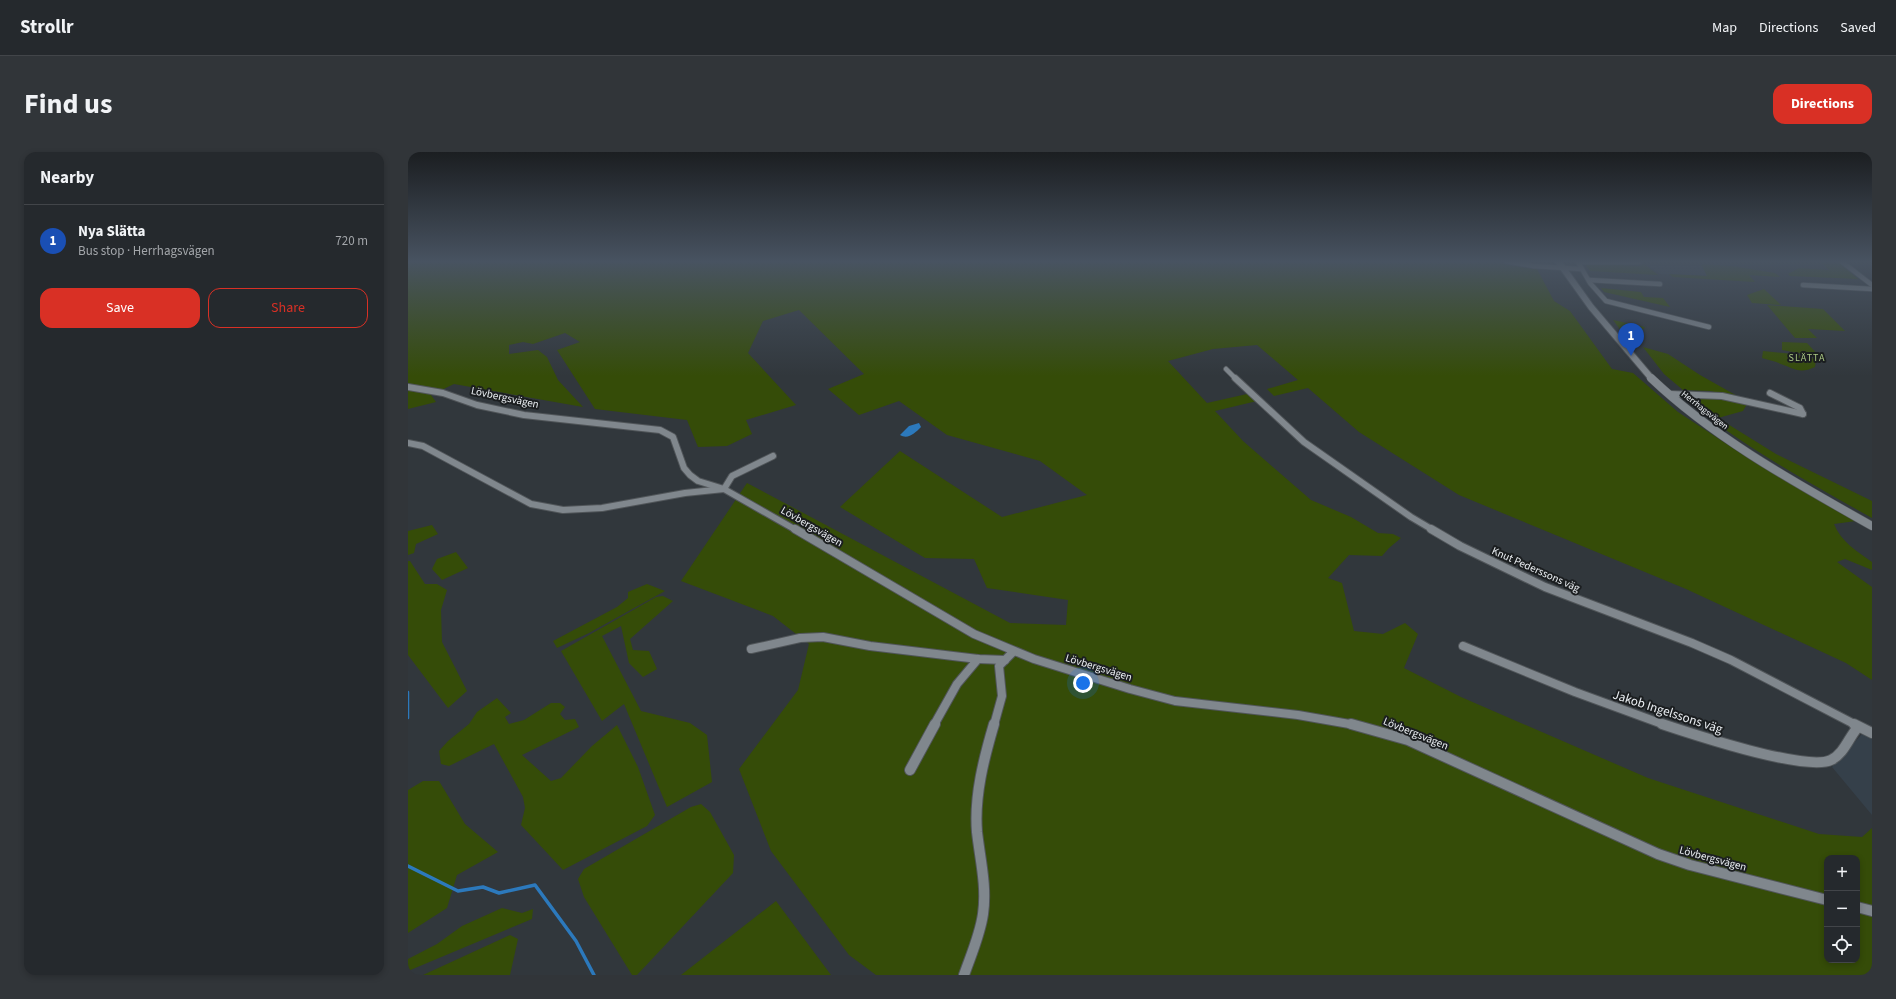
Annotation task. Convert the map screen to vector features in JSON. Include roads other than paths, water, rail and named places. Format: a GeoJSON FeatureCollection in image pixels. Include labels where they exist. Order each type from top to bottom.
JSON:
{"type":"FeatureCollection","features":[{"type":"Feature","properties":{"kind":"street","name":"Herrhagsvägen"},"geometry":{"type":"LineString","coordinates":[[1584,299],[1631,356],[1670,394],[1708,425],[1740,447],[1872,526]]}},
{"type":"Feature","properties":{"kind":"street"},"geometry":{"type":"LineString","coordinates":[[1603,299],[1709,327]]}},
{"type":"Feature","properties":{"kind":"street","name":"Knut Pederssons väg"},"geometry":{"type":"LineString","coordinates":[[1226,369],[1304,442],[1411,517],[1455,543],[1545,587],[1692,643],[1731,660],[1872,733]]}},
{"type":"Feature","properties":{"kind":"street","name":"Lövbergsvägen"},"geometry":{"type":"LineString","coordinates":[[408,387],[443,393],[477,405],[524,415],[660,430],[673,437],[684,468],[698,481],[724,489],[887,582],[974,634],[1013,652],[1152,695],[1186,702],[1330,718],[1391,734],[1408,740],[1658,854],[1690,865],[1824,899]]}},
{"type":"Feature","properties":{"kind":"street"},"geometry":{"type":"LineString","coordinates":[[1670,394],[1722,396],[1803,413],[1800,408],[1770,393]]}},
{"type":"Feature","properties":{"kind":"street"},"geometry":{"type":"LineString","coordinates":[[408,443],[429,450],[531,504],[563,510],[602,508],[724,489],[732,476],[773,456]]}},
{"type":"Feature","properties":{"kind":"street"},"geometry":{"type":"LineString","coordinates":[[751,649],[800,638],[818,637],[870,646],[978,659],[1005,660]]}},
{"type":"Feature","properties":{"kind":"street","name":"Jakob Ingelssons väg"},"geometry":{"type":"LineString","coordinates":[[1462,646],[1633,715],[1690,734],[1787,759],[1814,763],[1830,762],[1840,753],[1851,733],[1858,727]]}},
{"type":"Feature","properties":{"kind":"street"},"geometry":{"type":"LineString","coordinates":[[964,975],[979,932],[983,912],[984,882],[977,831],[977,802],[986,751],[1002,696],[999,666],[1013,652]]}},
{"type":"Feature","properties":{"kind":"street"},"geometry":{"type":"LineString","coordinates":[[910,770],[927,742],[957,684],[978,659]]}},
{"type":"Feature","properties":{"kind":"street"},"geometry":{"type":"LineString","coordinates":[[1860,908],[1872,911]]}},
{"type":"Feature","properties":{"kind":"water"},"geometry":{"type":"Polygon","coordinates":[[[919,423],[921,427],[911,435],[906,437],[900,435],[909,426],[919,423]]]}},
{"type":"Feature","properties":{"kind":"waterway"},"geometry":{"type":"LineString","coordinates":[[408,692],[408,718]]}},
{"type":"Feature","properties":{"kind":"waterway"},"geometry":{"type":"LineString","coordinates":[[408,866],[458,891],[483,887],[499,893],[535,885],[576,941],[594,975]]}},
{"type":"Feature","properties":{"kind":"place","name":"Nya Slätta"},"geometry":{"type":"Point","coordinates":[1631,356]}},
{"type":"Feature","properties":{"kind":"district","name":"SLÄTTA"},"geometry":{"type":"Point","coordinates":[1807,357]}}]}
